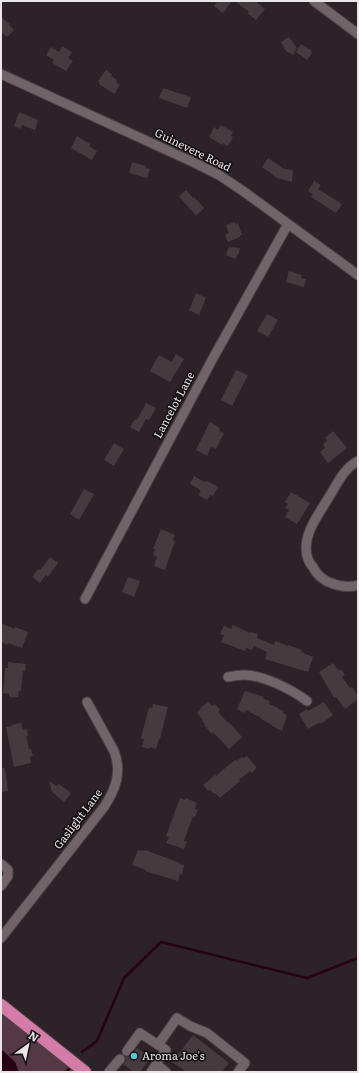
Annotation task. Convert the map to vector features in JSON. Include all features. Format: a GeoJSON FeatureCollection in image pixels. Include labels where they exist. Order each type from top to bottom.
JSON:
{"type":"FeatureCollection","features":[{"type":"Feature","properties":{"kind":"highway"},"geometry":{"type":"LineString","coordinates":[[1,1005],[85,1072]]}},
{"type":"Feature","properties":{"kind":"street"},"geometry":{"type":"LineString","coordinates":[[314,1],[358,34]]}},
{"type":"Feature","properties":{"kind":"street","name":"Guinevere Road"},"geometry":{"type":"LineString","coordinates":[[1,74],[211,171],[243,191],[358,275]]}},
{"type":"Feature","properties":{"kind":"street","name":"Lancelot Lane"},"geometry":{"type":"LineString","coordinates":[[85,599],[208,367],[288,224]]}},
{"type":"Feature","properties":{"kind":"street"},"geometry":{"type":"LineString","coordinates":[[358,461],[352,464],[343,474],[311,527],[306,543],[308,558],[314,571],[326,582],[341,586],[358,585]]}},
{"type":"Feature","properties":{"kind":"street"},"geometry":{"type":"LineString","coordinates":[[228,677],[244,675],[267,680],[288,689],[306,701]]}},
{"type":"Feature","properties":{"kind":"street","name":"Gaslight Lane"},"geometry":{"type":"LineString","coordinates":[[1,938],[104,808],[114,793],[117,778],[116,757],[87,702]]}},
{"type":"Feature","properties":{"kind":"street"},"geometry":{"type":"LineString","coordinates":[[1,864],[8,870],[8,876],[1,886]]}},
{"type":"Feature","properties":{"kind":"street"},"geometry":{"type":"LineString","coordinates":[[158,1045],[177,1018],[190,1026],[207,1033],[244,1063],[238,1072]]}},
{"type":"Feature","properties":{"kind":"street"},"geometry":{"type":"LineString","coordinates":[[127,1051],[140,1033],[166,1050],[153,1068],[166,1072]]}},
{"type":"Feature","properties":{"kind":"street"},"geometry":{"type":"LineString","coordinates":[[109,1072],[120,1059]]}},
{"type":"Feature","properties":{"kind":"shaded area"},"geometry":{"type":"Polygon","coordinates":[[[1,1012],[73,1070],[74,1072],[1,1072],[1,1012]]]}},
{"type":"Feature","properties":{"kind":"shaded area"},"geometry":{"type":"Polygon","coordinates":[[[1,1049],[15,1062],[19,1072],[1,1072],[1,1049]]]}},
{"type":"Feature","properties":{"kind":"building"},"geometry":{"type":"Polygon","coordinates":[[[218,1],[232,1],[223,13],[214,6],[218,1]]]}},
{"type":"Feature","properties":{"kind":"building"},"geometry":{"type":"Polygon","coordinates":[[[235,1],[255,1],[265,9],[256,20],[248,14],[249,12],[235,1]]]}},
{"type":"Feature","properties":{"kind":"building"},"geometry":{"type":"Polygon","coordinates":[[[1,17],[10,24],[9,25],[14,30],[7,37],[1,32],[1,17]]]}},
{"type":"Feature","properties":{"kind":"building"},"geometry":{"type":"Polygon","coordinates":[[[289,37],[297,48],[293,55],[286,51],[281,42],[289,37]]]}},
{"type":"Feature","properties":{"kind":"building"},"geometry":{"type":"Polygon","coordinates":[[[301,44],[312,51],[307,60],[296,52],[301,44]]]}},
{"type":"Feature","properties":{"kind":"building"},"geometry":{"type":"Polygon","coordinates":[[[62,46],[72,52],[68,58],[73,61],[66,71],[52,63],[54,60],[46,55],[51,47],[59,52],[62,46]]]}},
{"type":"Feature","properties":{"kind":"building"},"geometry":{"type":"Polygon","coordinates":[[[106,70],[112,74],[111,76],[117,80],[116,82],[120,85],[114,94],[99,84],[100,83],[98,81],[106,70]]]}},
{"type":"Feature","properties":{"kind":"building"},"geometry":{"type":"Polygon","coordinates":[[[163,88],[191,97],[187,108],[159,98],[163,88]]]}},
{"type":"Feature","properties":{"kind":"building"},"geometry":{"type":"Polygon","coordinates":[[[19,112],[38,120],[35,130],[22,125],[21,129],[14,126],[19,112]]]}},
{"type":"Feature","properties":{"kind":"building"},"geometry":{"type":"Polygon","coordinates":[[[221,125],[233,132],[231,136],[233,137],[228,146],[223,143],[222,145],[209,137],[214,127],[218,130],[221,125]]]}},
{"type":"Feature","properties":{"kind":"building"},"geometry":{"type":"Polygon","coordinates":[[[77,136],[90,144],[89,146],[97,151],[92,160],[71,148],[77,136]]]}},
{"type":"Feature","properties":{"kind":"building"},"geometry":{"type":"Polygon","coordinates":[[[268,158],[284,169],[293,170],[292,182],[277,178],[262,167],[268,158]]]}},
{"type":"Feature","properties":{"kind":"building"},"geometry":{"type":"Polygon","coordinates":[[[132,162],[146,166],[145,168],[150,169],[147,178],[129,173],[132,162]]]}},
{"type":"Feature","properties":{"kind":"building"},"geometry":{"type":"Polygon","coordinates":[[[314,181],[321,185],[318,189],[342,204],[336,213],[311,197],[313,194],[308,191],[314,181]]]}},
{"type":"Feature","properties":{"kind":"building"},"geometry":{"type":"Polygon","coordinates":[[[186,190],[204,208],[196,216],[179,196],[186,190]]]}},
{"type":"Feature","properties":{"kind":"building"},"geometry":{"type":"Polygon","coordinates":[[[235,222],[236,224],[238,223],[242,235],[228,242],[225,235],[229,233],[226,225],[235,222]]]}},
{"type":"Feature","properties":{"kind":"building"},"geometry":{"type":"Polygon","coordinates":[[[229,247],[240,248],[235,259],[226,255],[229,247]]]}},
{"type":"Feature","properties":{"kind":"building"},"geometry":{"type":"Polygon","coordinates":[[[289,271],[302,275],[301,278],[306,279],[304,287],[286,282],[289,271]]]}},
{"type":"Feature","properties":{"kind":"building"},"geometry":{"type":"Polygon","coordinates":[[[196,293],[206,298],[199,315],[189,310],[196,293]]]}},
{"type":"Feature","properties":{"kind":"building"},"geometry":{"type":"Polygon","coordinates":[[[267,314],[278,320],[268,337],[257,331],[267,314]]]}},
{"type":"Feature","properties":{"kind":"building"},"geometry":{"type":"Polygon","coordinates":[[[176,354],[184,359],[170,382],[150,371],[159,355],[172,362],[176,354]]]}},
{"type":"Feature","properties":{"kind":"building"},"geometry":{"type":"Polygon","coordinates":[[[236,370],[248,375],[232,406],[221,400],[236,370]]]}},
{"type":"Feature","properties":{"kind":"building"},"geometry":{"type":"Polygon","coordinates":[[[146,403],[156,408],[149,420],[146,419],[139,432],[130,427],[135,419],[137,420],[146,403]]]}},
{"type":"Feature","properties":{"kind":"building"},"geometry":{"type":"Polygon","coordinates":[[[210,422],[220,428],[219,431],[224,433],[216,449],[211,447],[207,456],[196,450],[210,422]]]}},
{"type":"Feature","properties":{"kind":"building"},"geometry":{"type":"Polygon","coordinates":[[[333,431],[347,448],[328,463],[320,452],[325,448],[323,444],[327,441],[325,438],[333,431]]]}},
{"type":"Feature","properties":{"kind":"building"},"geometry":{"type":"Polygon","coordinates":[[[114,443],[124,449],[114,466],[104,460],[114,443]]]}},
{"type":"Feature","properties":{"kind":"building"},"geometry":{"type":"Polygon","coordinates":[[[194,476],[204,482],[207,481],[218,487],[213,496],[210,495],[207,500],[198,495],[201,491],[190,484],[194,476]]]}},
{"type":"Feature","properties":{"kind":"building"},"geometry":{"type":"Polygon","coordinates":[[[84,489],[94,494],[79,520],[70,514],[84,489]]]}},
{"type":"Feature","properties":{"kind":"building"},"geometry":{"type":"Polygon","coordinates":[[[291,492],[310,503],[297,524],[285,517],[289,510],[285,508],[288,504],[285,502],[291,492]]]}},
{"type":"Feature","properties":{"kind":"building"},"geometry":{"type":"Polygon","coordinates":[[[161,529],[175,535],[173,540],[175,541],[165,570],[154,566],[157,557],[153,555],[155,549],[153,549],[161,529]]]}},
{"type":"Feature","properties":{"kind":"building"},"geometry":{"type":"Polygon","coordinates":[[[50,557],[58,563],[48,577],[46,575],[40,583],[32,577],[38,569],[40,570],[50,557]]]}},
{"type":"Feature","properties":{"kind":"building"},"geometry":{"type":"Polygon","coordinates":[[[128,577],[140,581],[134,597],[122,592],[128,577]]]}},
{"type":"Feature","properties":{"kind":"building"},"geometry":{"type":"Polygon","coordinates":[[[1,623],[14,629],[15,627],[28,632],[22,648],[8,643],[7,645],[1,642],[1,623]]]}},
{"type":"Feature","properties":{"kind":"building"},"geometry":{"type":"Polygon","coordinates":[[[233,625],[250,633],[258,634],[257,638],[274,645],[275,641],[302,650],[301,652],[313,657],[308,672],[265,659],[267,652],[254,646],[252,650],[246,648],[245,651],[221,642],[224,635],[220,634],[224,626],[231,629],[233,625]]]}},
{"type":"Feature","properties":{"kind":"building"},"geometry":{"type":"Polygon","coordinates":[[[8,662],[26,664],[25,671],[23,671],[21,691],[19,691],[18,697],[9,697],[9,694],[3,693],[5,668],[8,668],[8,662]]]}},
{"type":"Feature","properties":{"kind":"building"},"geometry":{"type":"Polygon","coordinates":[[[333,663],[339,671],[341,669],[345,675],[342,677],[350,688],[352,687],[358,696],[358,699],[345,709],[336,697],[334,698],[319,672],[333,663]]]}},
{"type":"Feature","properties":{"kind":"building"},"geometry":{"type":"Polygon","coordinates":[[[245,691],[264,697],[263,699],[270,701],[269,704],[284,711],[283,713],[287,715],[282,731],[246,710],[245,713],[237,709],[245,691]]]}},
{"type":"Feature","properties":{"kind":"building"},"geometry":{"type":"Polygon","coordinates":[[[208,702],[212,706],[215,704],[220,710],[218,712],[242,737],[229,749],[204,725],[203,720],[197,713],[201,709],[200,708],[208,702]]]}},
{"type":"Feature","properties":{"kind":"building"},"geometry":{"type":"Polygon","coordinates":[[[324,702],[333,715],[321,724],[320,722],[308,729],[299,714],[324,702]]]}},
{"type":"Feature","properties":{"kind":"building"},"geometry":{"type":"Polygon","coordinates":[[[153,704],[168,707],[156,749],[150,747],[149,749],[142,747],[144,739],[141,738],[149,707],[152,708],[153,704]]]}},
{"type":"Feature","properties":{"kind":"building"},"geometry":{"type":"Polygon","coordinates":[[[21,723],[23,730],[27,729],[28,736],[26,736],[29,749],[31,749],[33,756],[30,757],[31,763],[14,767],[6,727],[21,723]]]}},
{"type":"Feature","properties":{"kind":"building"},"geometry":{"type":"Polygon","coordinates":[[[247,756],[257,768],[252,773],[250,771],[220,798],[210,790],[208,791],[203,785],[235,760],[237,761],[242,757],[244,758],[247,756]]]}},
{"type":"Feature","properties":{"kind":"building"},"geometry":{"type":"Polygon","coordinates":[[[1,768],[5,768],[8,791],[1,792],[1,768]]]}},
{"type":"Feature","properties":{"kind":"building"},"geometry":{"type":"Polygon","coordinates":[[[49,781],[57,786],[59,784],[71,793],[64,802],[52,792],[49,781]]]}},
{"type":"Feature","properties":{"kind":"building"},"geometry":{"type":"Polygon","coordinates":[[[180,798],[185,800],[186,798],[197,803],[195,809],[198,810],[195,817],[193,816],[184,841],[187,842],[184,849],[166,843],[169,837],[166,836],[180,798]]]}},
{"type":"Feature","properties":{"kind":"building"},"geometry":{"type":"Polygon","coordinates":[[[138,850],[145,850],[184,865],[182,875],[180,874],[178,881],[145,871],[146,870],[132,865],[138,850]]]}},
{"type":"Feature","properties":{"kind":"building"},"geometry":{"type":"Polygon","coordinates":[[[193,1035],[229,1063],[222,1072],[186,1072],[172,1062],[193,1035]]]}},
{"type":"Feature","properties":{"kind":"building"},"geometry":{"type":"Polygon","coordinates":[[[137,1048],[151,1058],[140,1072],[134,1072],[123,1064],[126,1060],[125,1057],[130,1056],[137,1048]]]}},
{"type":"Feature","properties":{"kind":"waterway"},"geometry":{"type":"LineString","coordinates":[[82,1052],[97,1041],[124,978],[161,942],[307,978],[358,958]]}},
{"type":"Feature","properties":{"kind":"waterway"},"geometry":{"type":"LineString","coordinates":[[66,1072],[69,1069]]}},
{"type":"Feature","properties":{"kind":"place","name":"Aroma Joe's"},"geometry":{"type":"Point","coordinates":[134,1056]}}]}
